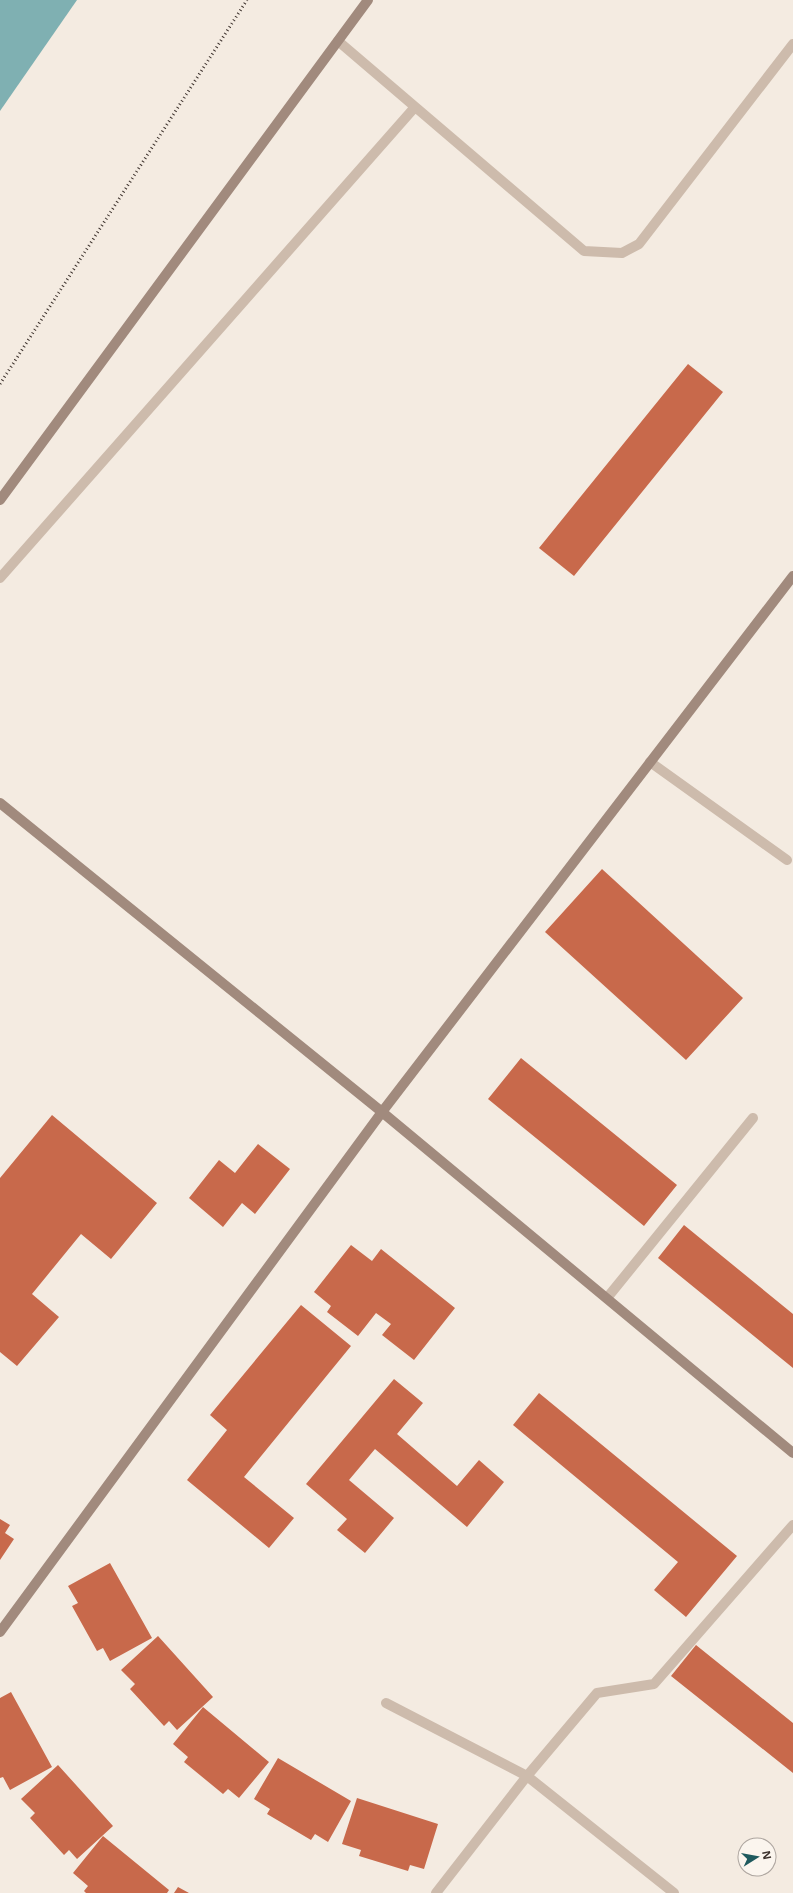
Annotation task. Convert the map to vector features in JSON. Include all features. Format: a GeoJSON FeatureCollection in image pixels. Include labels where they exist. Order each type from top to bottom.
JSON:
{"type":"FeatureCollection","features":[{"type":"Feature","properties":{"kind":"street"},"geometry":{"type":"LineString","coordinates":[[0,500],[368,0]]}},
{"type":"Feature","properties":{"kind":"street"},"geometry":{"type":"LineString","coordinates":[[338,41],[584,251],[622,253],[639,244],[793,44]]}},
{"type":"Feature","properties":{"kind":"street"},"geometry":{"type":"LineString","coordinates":[[0,578],[415,107]]}},
{"type":"Feature","properties":{"kind":"street"},"geometry":{"type":"LineString","coordinates":[[0,1632],[382,1112],[793,576]]}},
{"type":"Feature","properties":{"kind":"street"},"geometry":{"type":"LineString","coordinates":[[650,762],[787,860]]}},
{"type":"Feature","properties":{"kind":"street"},"geometry":{"type":"LineString","coordinates":[[0,803],[382,1112],[793,1453]]}},
{"type":"Feature","properties":{"kind":"street"},"geometry":{"type":"LineString","coordinates":[[607,1298],[753,1118]]}},
{"type":"Feature","properties":{"kind":"street"},"geometry":{"type":"LineString","coordinates":[[436,1893],[527,1776],[597,1693],[654,1684],[793,1525]]}},
{"type":"Feature","properties":{"kind":"street"},"geometry":{"type":"LineString","coordinates":[[386,1702],[527,1776],[674,1893]]}},
{"type":"Feature","properties":{"kind":"water"},"geometry":{"type":"Polygon","coordinates":[[[0,0],[77,0],[0,111],[0,0]]]}},
{"type":"Feature","properties":{"kind":"building"},"geometry":{"type":"Polygon","coordinates":[[[688,364],[723,392],[574,576],[539,548],[688,364]]]}},
{"type":"Feature","properties":{"kind":"building"},"geometry":{"type":"Polygon","coordinates":[[[602,869],[743,998],[686,1060],[545,932],[602,869]]]}},
{"type":"Feature","properties":{"kind":"building"},"geometry":{"type":"Polygon","coordinates":[[[521,1058],[677,1185],[644,1226],[488,1099],[521,1058]]]}},
{"type":"Feature","properties":{"kind":"building"},"geometry":{"type":"Polygon","coordinates":[[[52,1115],[157,1203],[111,1259],[81,1234],[32,1294],[59,1317],[17,1366],[0,1352],[0,1178],[52,1115]]]}},
{"type":"Feature","properties":{"kind":"building"},"geometry":{"type":"Polygon","coordinates":[[[258,1144],[290,1169],[255,1214],[242,1203],[223,1227],[189,1198],[219,1160],[235,1173],[258,1144]]]}},
{"type":"Feature","properties":{"kind":"building"},"geometry":{"type":"Polygon","coordinates":[[[684,1225],[793,1314],[793,1368],[658,1258],[684,1225]]]}},
{"type":"Feature","properties":{"kind":"building"},"geometry":{"type":"Polygon","coordinates":[[[351,1245],[372,1261],[381,1249],[455,1308],[414,1360],[382,1335],[391,1324],[376,1313],[358,1336],[327,1312],[331,1306],[314,1292],[351,1245]]]}},
{"type":"Feature","properties":{"kind":"building"},"geometry":{"type":"Polygon","coordinates":[[[301,1305],[351,1346],[244,1477],[294,1518],[269,1548],[187,1480],[227,1430],[210,1415],[301,1305]]]}},
{"type":"Feature","properties":{"kind":"building"},"geometry":{"type":"Polygon","coordinates":[[[394,1379],[423,1403],[397,1434],[457,1486],[479,1460],[504,1482],[467,1527],[375,1449],[349,1480],[394,1518],[365,1553],[337,1530],[347,1519],[306,1484],[394,1379]]]}},
{"type":"Feature","properties":{"kind":"building"},"geometry":{"type":"Polygon","coordinates":[[[539,1393],[737,1556],[686,1617],[654,1590],[678,1562],[513,1425],[539,1393]]]}},
{"type":"Feature","properties":{"kind":"building"},"geometry":{"type":"Polygon","coordinates":[[[0,1519],[10,1525],[5,1533],[14,1539],[0,1560],[0,1519]]]}},
{"type":"Feature","properties":{"kind":"building"},"geometry":{"type":"Polygon","coordinates":[[[110,1563],[152,1638],[110,1661],[103,1648],[97,1651],[72,1606],[78,1603],[68,1586],[110,1563]]]}},
{"type":"Feature","properties":{"kind":"building"},"geometry":{"type":"Polygon","coordinates":[[[158,1636],[213,1697],[177,1730],[169,1721],[164,1726],[130,1689],[135,1684],[121,1670],[158,1636]]]}},
{"type":"Feature","properties":{"kind":"building"},"geometry":{"type":"Polygon","coordinates":[[[696,1645],[793,1723],[793,1773],[671,1676],[696,1645]]]}},
{"type":"Feature","properties":{"kind":"building"},"geometry":{"type":"Polygon","coordinates":[[[11,1692],[52,1767],[10,1790],[3,1777],[0,1778],[0,1698],[11,1692]]]}},
{"type":"Feature","properties":{"kind":"building"},"geometry":{"type":"Polygon","coordinates":[[[203,1707],[269,1762],[239,1798],[228,1789],[223,1794],[184,1762],[188,1757],[173,1744],[203,1707]]]}},
{"type":"Feature","properties":{"kind":"building"},"geometry":{"type":"Polygon","coordinates":[[[278,1758],[351,1801],[328,1842],[315,1834],[311,1840],[267,1814],[270,1809],[254,1799],[278,1758]]]}},
{"type":"Feature","properties":{"kind":"building"},"geometry":{"type":"Polygon","coordinates":[[[58,1765],[113,1826],[77,1859],[69,1850],[64,1855],[30,1818],[35,1813],[21,1799],[58,1765]]]}},
{"type":"Feature","properties":{"kind":"building"},"geometry":{"type":"Polygon","coordinates":[[[357,1798],[438,1824],[424,1869],[410,1865],[408,1871],[359,1856],[361,1850],[342,1844],[357,1798]]]}},
{"type":"Feature","properties":{"kind":"building"},"geometry":{"type":"Polygon","coordinates":[[[103,1836],[169,1890],[167,1893],[86,1893],[84,1891],[88,1886],[73,1873],[103,1836]]]}},
{"type":"Feature","properties":{"kind":"building"},"geometry":{"type":"Polygon","coordinates":[[[178,1887],[189,1893],[174,1893],[178,1887]]]}},
{"type":"Feature","properties":{"kind":"railway"},"geometry":{"type":"LineString","coordinates":[[0,384],[247,0]]}}]}
